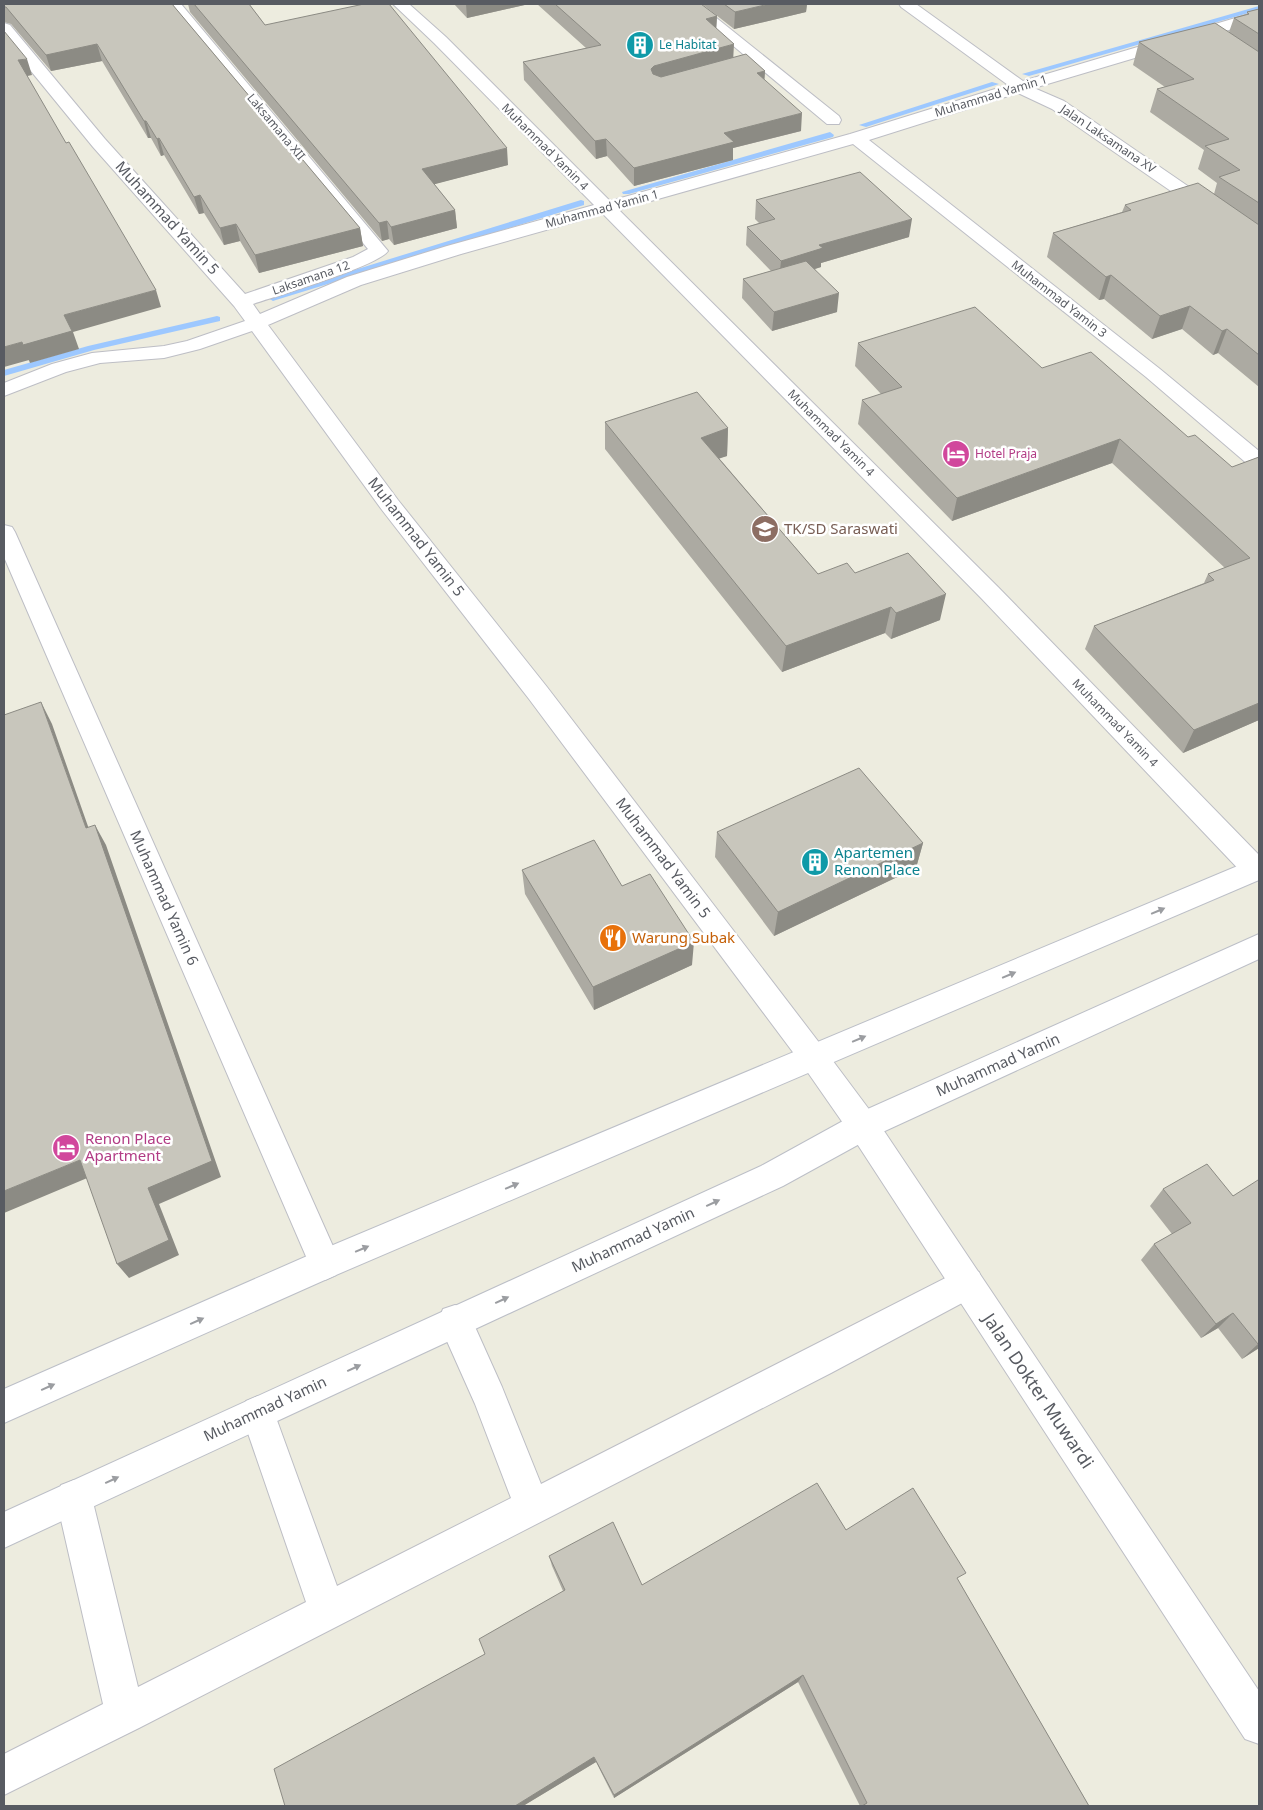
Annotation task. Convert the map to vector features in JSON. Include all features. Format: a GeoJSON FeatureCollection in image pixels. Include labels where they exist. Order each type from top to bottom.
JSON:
{"type":"FeatureCollection","features":[{"type":"Feature","properties":{"kind":"street","name":"Laksamana XII"},"geometry":{"type":"LineString","coordinates":[[173,4],[379,251]]}},
{"type":"Feature","properties":{"kind":"street","name":"Muhammad Yamin 4"},"geometry":{"type":"LineString","coordinates":[[400,4],[440,40],[547,150],[990,593],[1258,869]]}},
{"type":"Feature","properties":{"kind":"street"},"geometry":{"type":"LineString","coordinates":[[690,4],[832,120]]}},
{"type":"Feature","properties":{"kind":"street","name":"Jalan Laksamana XV"},"geometry":{"type":"LineString","coordinates":[[906,4],[1020,87],[1058,105],[1259,242]]}},
{"type":"Feature","properties":{"kind":"street","name":"Muhammad Yamin 1"},"geometry":{"type":"LineString","coordinates":[[4,390],[59,368],[99,357],[164,352],[193,345],[257,323],[354,281],[454,250],[856,138],[1020,87],[1211,38],[1259,16]]}},
{"type":"Feature","properties":{"kind":"street","name":"Muhammad Yamin 5"},"geometry":{"type":"LineString","coordinates":[[4,28],[99,143],[241,302],[390,505],[544,701],[814,1058]]}},
{"type":"Feature","properties":{"kind":"street"},"geometry":{"type":"LineString","coordinates":[[744,66],[761,61]]}},
{"type":"Feature","properties":{"kind":"street","name":"Muhammad Yamin 3"},"geometry":{"type":"LineString","coordinates":[[856,138],[1145,367],[1259,462]]}},
{"type":"Feature","properties":{"kind":"street","name":"Laksamana 12"},"geometry":{"type":"LineString","coordinates":[[241,302],[360,261],[379,251]]}},
{"type":"Feature","properties":{"kind":"street","name":"Muhammad Yamin 6"},"geometry":{"type":"LineString","coordinates":[[4,532],[325,1264]]}},
{"type":"Feature","properties":{"kind":"street"},"geometry":{"type":"LineString","coordinates":[[4,1406],[325,1264],[1258,869]]}},
{"type":"Feature","properties":{"kind":"street","name":"Muhammad Yamin"},"geometry":{"type":"LineString","coordinates":[[4,1530],[772,1176],[863,1126],[1259,946]]}},
{"type":"Feature","properties":{"kind":"street","name":"Jalan Dokter Muwardi"},"geometry":{"type":"LineString","coordinates":[[814,1058],[863,1126],[1259,1725]]}},
{"type":"Feature","properties":{"kind":"street"},"geometry":{"type":"LineString","coordinates":[[4,1775],[532,1507],[967,1283]]}},
{"type":"Feature","properties":{"kind":"street"},"geometry":{"type":"LineString","coordinates":[[455,1321],[490,1399],[532,1507]]}},
{"type":"Feature","properties":{"kind":"street"},"geometry":{"type":"LineString","coordinates":[[258,1413],[328,1611]]}},
{"type":"Feature","properties":{"kind":"street"},"geometry":{"type":"LineString","coordinates":[[74,1498],[125,1714]]}},
{"type":"Feature","properties":{"kind":"building"},"geometry":{"type":"Polygon","coordinates":[[[4,4],[172,4],[360,228],[255,255],[236,224],[220,228],[200,195],[194,197],[159,138],[157,139],[146,121],[144,121],[97,44],[46,55],[6,7],[4,7],[4,4]]]}},
{"type":"Feature","properties":{"kind":"building"},"geometry":{"type":"Polygon","coordinates":[[[194,4],[249,4],[265,25],[364,4],[389,4],[507,148],[422,169],[455,210],[391,227],[387,221],[379,223],[194,4]]]}},
{"type":"Feature","properties":{"kind":"building"},"geometry":{"type":"Polygon","coordinates":[[[555,4],[701,4],[717,16],[706,19],[734,44],[654,66],[651,69],[653,74],[661,77],[746,54],[765,71],[757,73],[802,113],[724,133],[734,142],[634,168],[606,139],[595,141],[523,62],[601,45],[555,4]]]}},
{"type":"Feature","properties":{"kind":"building"},"geometry":{"type":"Polygon","coordinates":[[[724,4],[769,4],[735,12],[724,4]]]}},
{"type":"Feature","properties":{"kind":"building"},"geometry":{"type":"Polygon","coordinates":[[[1259,9],[1259,34],[1234,18],[1249,14],[1247,12],[1259,9]]]}},
{"type":"Feature","properties":{"kind":"building"},"geometry":{"type":"Polygon","coordinates":[[[1215,23],[1259,52],[1259,203],[1219,177],[1240,170],[1205,146],[1229,139],[1157,89],[1194,79],[1139,42],[1215,23]]]}},
{"type":"Feature","properties":{"kind":"building"},"geometry":{"type":"Polygon","coordinates":[[[4,31],[27,59],[18,60],[66,143],[69,142],[156,290],[64,315],[72,331],[23,345],[22,342],[4,347],[4,31]]]}},
{"type":"Feature","properties":{"kind":"building"},"geometry":{"type":"Polygon","coordinates":[[[860,172],[912,219],[819,245],[823,248],[781,261],[747,227],[775,219],[756,200],[860,172]]]}},
{"type":"Feature","properties":{"kind":"building"},"geometry":{"type":"Polygon","coordinates":[[[1198,183],[1259,225],[1259,355],[1227,329],[1222,331],[1190,306],[1160,316],[1111,275],[1106,277],[1053,233],[1131,210],[1125,205],[1198,183]]]}},
{"type":"Feature","properties":{"kind":"building"},"geometry":{"type":"Polygon","coordinates":[[[806,261],[839,293],[774,312],[743,279],[806,261]]]}},
{"type":"Feature","properties":{"kind":"building"},"geometry":{"type":"Polygon","coordinates":[[[975,307],[1042,368],[1091,352],[1188,437],[1195,435],[1232,467],[1259,457],[1259,703],[1194,730],[1094,626],[1214,580],[1208,574],[1250,558],[1120,439],[957,498],[862,400],[902,387],[858,343],[975,307]]]}},
{"type":"Feature","properties":{"kind":"building"},"geometry":{"type":"Polygon","coordinates":[[[697,392],[728,428],[701,438],[818,574],[847,563],[855,573],[908,553],[946,594],[896,613],[891,607],[786,646],[605,422],[697,392]]]}},
{"type":"Feature","properties":{"kind":"building"},"geometry":{"type":"Polygon","coordinates":[[[41,702],[86,828],[95,825],[212,1161],[148,1188],[169,1240],[117,1264],[80,1160],[4,1191],[4,715],[41,702]]]}},
{"type":"Feature","properties":{"kind":"building","name":"Apartemen Renon Place"},"geometry":{"type":"Polygon","coordinates":[[[859,768],[923,843],[778,912],[717,832],[859,768]]]}},
{"type":"Feature","properties":{"kind":"building","name":"Warung Subak"},"geometry":{"type":"Polygon","coordinates":[[[594,840],[622,886],[650,874],[694,942],[593,987],[522,870],[594,840]]]}},
{"type":"Feature","properties":{"kind":"building"},"geometry":{"type":"Polygon","coordinates":[[[1207,1164],[1233,1196],[1259,1181],[1259,1344],[1233,1313],[1216,1324],[1154,1244],[1191,1223],[1163,1189],[1207,1164]]]}},
{"type":"Feature","properties":{"kind":"building"},"geometry":{"type":"Polygon","coordinates":[[[817,1483],[846,1530],[913,1488],[966,1573],[957,1578],[1089,1806],[862,1806],[867,1803],[803,1675],[614,1795],[594,1757],[515,1806],[285,1806],[274,1769],[485,1654],[479,1639],[565,1590],[549,1556],[613,1522],[642,1585],[817,1483]]]}},
{"type":"Feature","properties":{"kind":"waterway"},"geometry":{"type":"LineString","coordinates":[[1026,74],[1259,8]]}},
{"type":"Feature","properties":{"kind":"waterway"},"geometry":{"type":"LineString","coordinates":[[863,125],[995,84]]}},
{"type":"Feature","properties":{"kind":"waterway"},"geometry":{"type":"LineString","coordinates":[[626,192],[830,135]]}},
{"type":"Feature","properties":{"kind":"waterway"},"geometry":{"type":"LineString","coordinates":[[273,298],[581,203]]}},
{"type":"Feature","properties":{"kind":"waterway"},"geometry":{"type":"LineString","coordinates":[[4,373],[92,348],[217,319]]}},
{"type":"Feature","properties":{"kind":"place","name":"Le Habitat"},"geometry":{"type":"Point","coordinates":[640,45]}},
{"type":"Feature","properties":{"kind":"place","name":"Hotel Praja"},"geometry":{"type":"Point","coordinates":[956,454]}},
{"type":"Feature","properties":{"kind":"place","name":"TK/SD Saraswati"},"geometry":{"type":"Point","coordinates":[765,529]}},
{"type":"Feature","properties":{"kind":"place","name":"Apartemen Renon Place"},"geometry":{"type":"Point","coordinates":[815,862]}},
{"type":"Feature","properties":{"kind":"place","name":"Warung Subak"},"geometry":{"type":"Point","coordinates":[613,938]}},
{"type":"Feature","properties":{"kind":"place","name":"Renon Place Apartment"},"geometry":{"type":"Point","coordinates":[66,1148]}}]}
